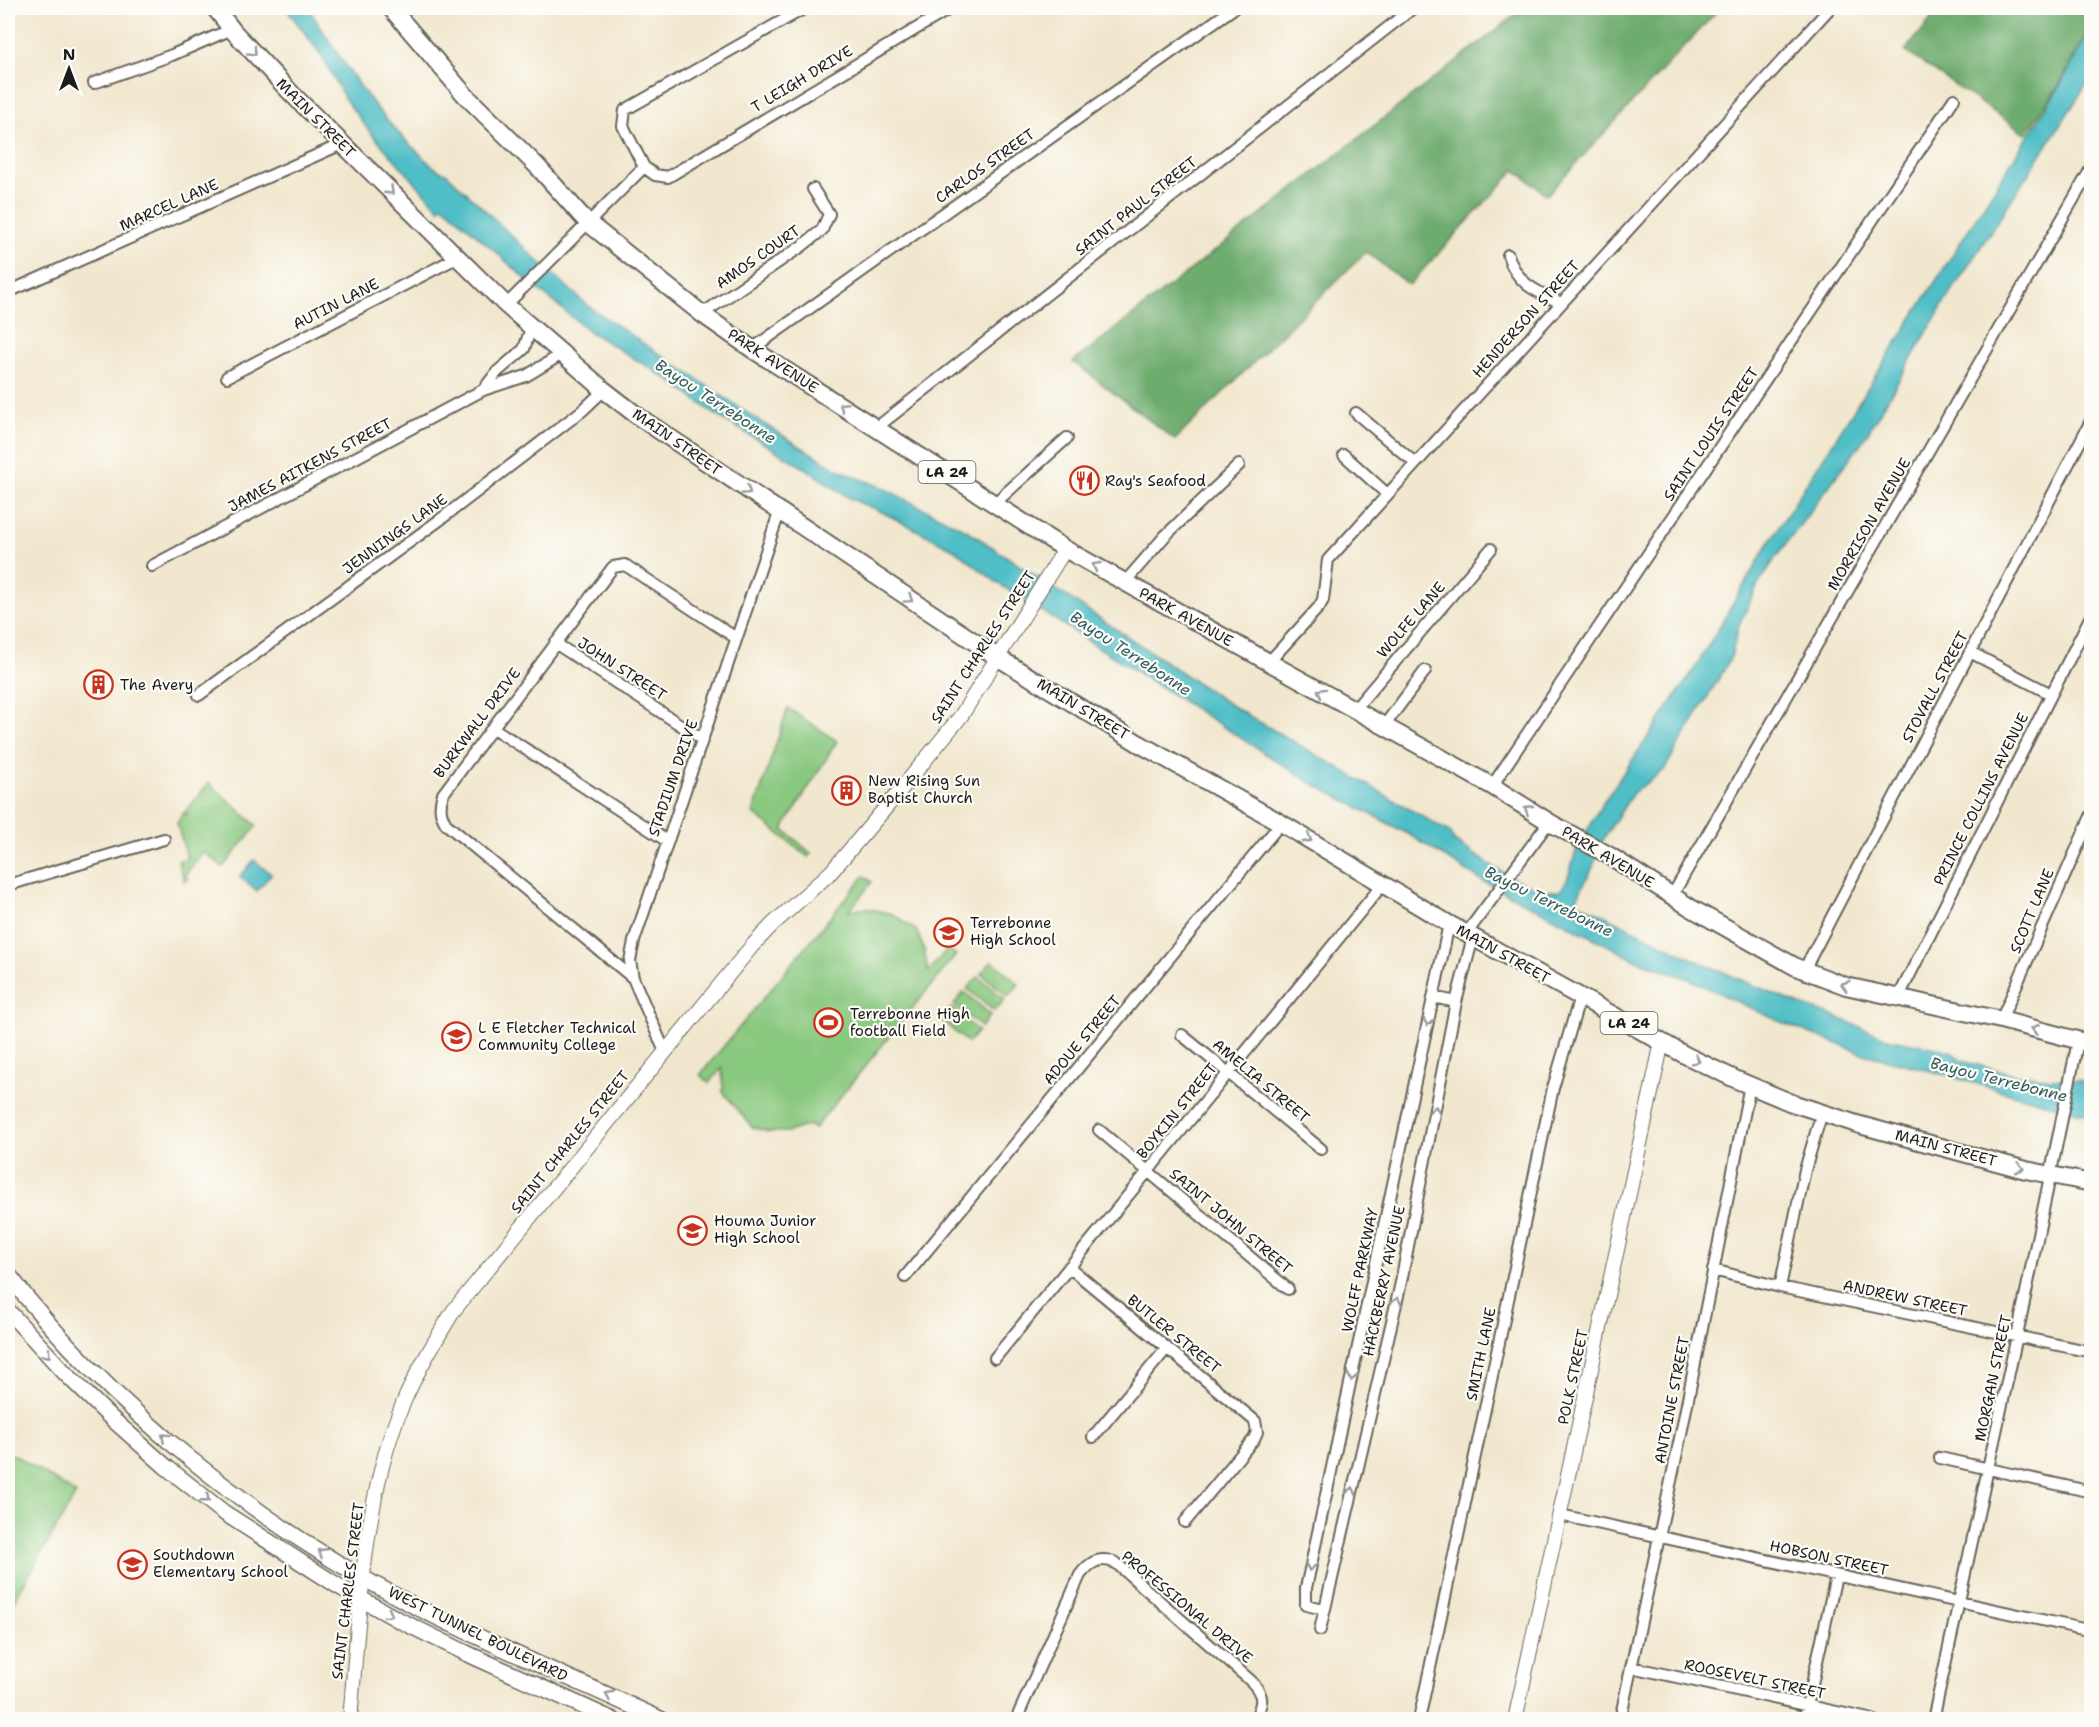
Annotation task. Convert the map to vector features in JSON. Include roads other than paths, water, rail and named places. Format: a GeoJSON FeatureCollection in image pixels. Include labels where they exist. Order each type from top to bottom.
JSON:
{"type":"FeatureCollection","features":[{"type":"Feature","properties":{"kind":"main road","name":"MAIN STREET"},"geometry":{"type":"LineString","coordinates":[[215,8],[231,29],[342,144],[506,305],[604,390],[639,417],[779,513],[997,657],[1449,924],[1662,1042],[1750,1085],[1792,1103],[1902,1136],[2049,1175],[2091,1183]]}},
{"type":"Feature","properties":{"kind":"main road","name":"PARK AVENUE"},"geometry":{"type":"LineString","coordinates":[[391,8],[465,95],[538,167],[587,222],[702,314],[752,349],[1065,549],[1492,786],[1549,822],[1579,837],[1672,896],[1804,970],[1846,986],[2001,1020],[2085,1043]]}},
{"type":"Feature","properties":{"kind":"main road","name":"WEST TUNNEL BOULEVARD"},"geometry":{"type":"LineString","coordinates":[[8,1274],[70,1346],[112,1388],[172,1443],[233,1492],[280,1525],[422,1610],[662,1719]]}},
{"type":"Feature","properties":{"kind":"main road","name":"WEST TUNNEL BOULEVARD"},"geometry":{"type":"LineString","coordinates":[[8,1311],[65,1373],[165,1466],[223,1512],[361,1599],[466,1653],[613,1719]]}},
{"type":"Feature","properties":{"kind":"street"},"geometry":{"type":"LineString","coordinates":[[506,305],[644,167],[623,126],[625,110],[805,8]]}},
{"type":"Feature","properties":{"kind":"street","name":"T LEIGH DRIVE"},"geometry":{"type":"LineString","coordinates":[[644,167],[655,175],[668,177],[951,8]]}},
{"type":"Feature","properties":{"kind":"street","name":"CARLOS STREET"},"geometry":{"type":"LineString","coordinates":[[752,349],[1234,8]]}},
{"type":"Feature","properties":{"kind":"street","name":"SAINT PAUL STREET"},"geometry":{"type":"LineString","coordinates":[[876,428],[1413,8]]}},
{"type":"Feature","properties":{"kind":"street","name":"HENDERSON STREET"},"geometry":{"type":"LineString","coordinates":[[1268,663],[1319,607],[1323,600],[1328,560],[1830,8]]}},
{"type":"Feature","properties":{"kind":"street"},"geometry":{"type":"LineString","coordinates":[[94,83],[172,55],[231,29]]}},
{"type":"Feature","properties":{"kind":"street","name":"SAINT LOUIS STREET"},"geometry":{"type":"LineString","coordinates":[[1492,786],[1954,99]]}},
{"type":"Feature","properties":{"kind":"street","name":"MARCEL LANE"},"geometry":{"type":"LineString","coordinates":[[8,292],[342,144]]}},
{"type":"Feature","properties":{"kind":"street","name":"MORRISON AVENUE"},"geometry":{"type":"LineString","coordinates":[[1672,896],[2091,167]]}},
{"type":"Feature","properties":{"kind":"street","name":"AMOS COURT"},"geometry":{"type":"LineString","coordinates":[[702,314],[822,230],[829,214],[813,189]]}},
{"type":"Feature","properties":{"kind":"street"},"geometry":{"type":"LineString","coordinates":[[1508,255],[1513,272],[1536,292],[1561,303]]}},
{"type":"Feature","properties":{"kind":"street","name":"AUTIN LANE"},"geometry":{"type":"LineString","coordinates":[[227,377],[458,257]]}},
{"type":"Feature","properties":{"kind":"street","name":"JAMES AITKENS STREET"},"geometry":{"type":"LineString","coordinates":[[483,390],[496,372],[524,350],[531,328]]}},
{"type":"Feature","properties":{"kind":"street","name":"JAMES AITKENS STREET"},"geometry":{"type":"LineString","coordinates":[[152,566],[483,390],[526,376],[562,354]]}},
{"type":"Feature","properties":{"kind":"street","name":"JENNINGS LANE"},"geometry":{"type":"LineString","coordinates":[[199,695],[441,519],[583,410],[604,390]]}},
{"type":"Feature","properties":{"kind":"street"},"geometry":{"type":"LineString","coordinates":[[1356,412],[1415,463]]}},
{"type":"Feature","properties":{"kind":"street","name":"STOVALL STREET"},"geometry":{"type":"LineString","coordinates":[[1804,970],[2091,419]]}},
{"type":"Feature","properties":{"kind":"street"},"geometry":{"type":"LineString","coordinates":[[995,503],[1067,438]]}},
{"type":"Feature","properties":{"kind":"street"},"geometry":{"type":"LineString","coordinates":[[1344,455],[1387,494]]}},
{"type":"Feature","properties":{"kind":"street"},"geometry":{"type":"LineString","coordinates":[[1125,582],[1165,536],[1239,465]]}},
{"type":"Feature","properties":{"kind":"street","name":"STADIUM DRIVE"},"geometry":{"type":"LineString","coordinates":[[665,1052],[633,978],[630,961],[634,941],[779,513]]}},
{"type":"Feature","properties":{"kind":"street","name":"SAINT CHARLES STREET"},"geometry":{"type":"LineString","coordinates":[[350,1719],[361,1599],[371,1526],[390,1441],[401,1408],[423,1361],[454,1310],[752,946],[831,872],[961,716],[1065,549]]}},
{"type":"Feature","properties":{"kind":"street","name":"WOLFE LANE"},"geometry":{"type":"LineString","coordinates":[[1354,710],[1491,549]]}},
{"type":"Feature","properties":{"kind":"street","name":"BURKWALL DRIVE"},"geometry":{"type":"LineString","coordinates":[[633,978],[446,824],[442,817],[440,802],[613,567],[625,565],[736,638]]}},
{"type":"Feature","properties":{"kind":"street","name":"PRINCE COLLINS AVENUE"},"geometry":{"type":"LineString","coordinates":[[1898,998],[2091,614]]}},
{"type":"Feature","properties":{"kind":"street","name":"JOHN STREET"},"geometry":{"type":"LineString","coordinates":[[555,644],[702,739]]}},
{"type":"Feature","properties":{"kind":"street"},"geometry":{"type":"LineString","coordinates":[[1970,652],[2051,694]]}},
{"type":"Feature","properties":{"kind":"street"},"geometry":{"type":"LineString","coordinates":[[1384,726],[1425,671]]}},
{"type":"Feature","properties":{"kind":"street"},"geometry":{"type":"LineString","coordinates":[[493,728],[668,841]]}},
{"type":"Feature","properties":{"kind":"street","name":"SCOTT LANE"},"geometry":{"type":"LineString","coordinates":[[2001,1020],[2091,814]]}},
{"type":"Feature","properties":{"kind":"street","name":"HACKBERRY AVENUE"},"geometry":{"type":"LineString","coordinates":[[1320,1630],[1400,1287],[1470,935],[1492,897],[1549,822]]}},
{"type":"Feature","properties":{"kind":"street","name":"ADOUE STREET"},"geometry":{"type":"LineString","coordinates":[[905,1277],[1281,823]]}},
{"type":"Feature","properties":{"kind":"street"},"geometry":{"type":"LineString","coordinates":[[8,885],[164,839]]}},
{"type":"Feature","properties":{"kind":"street","name":"BOYKIN STREET"},"geometry":{"type":"LineString","coordinates":[[995,1358],[1383,884]]}},
{"type":"Feature","properties":{"kind":"street","name":"WOLFF PARKWAY"},"geometry":{"type":"LineString","coordinates":[[1324,1609],[1306,1605],[1306,1588],[1449,924]]}},
{"type":"Feature","properties":{"kind":"street"},"geometry":{"type":"LineString","coordinates":[[1433,997],[1456,1002]]}},
{"type":"Feature","properties":{"kind":"street","name":"SMITH LANE"},"geometry":{"type":"LineString","coordinates":[[1419,1719],[1552,1088],[1580,997]]}},
{"type":"Feature","properties":{"kind":"street","name":"AMELIA STREET"},"geometry":{"type":"LineString","coordinates":[[1182,1035],[1321,1149]]}},
{"type":"Feature","properties":{"kind":"street","name":"POLK STREET"},"geometry":{"type":"LineString","coordinates":[[1515,1719],[1662,1042]]}},
{"type":"Feature","properties":{"kind":"street","name":"MORGAN STREET"},"geometry":{"type":"LineString","coordinates":[[1933,1719],[2017,1336],[2071,1074],[2085,1043]]}},
{"type":"Feature","properties":{"kind":"street","name":"ANTOINE STREET"},"geometry":{"type":"LineString","coordinates":[[1620,1719],[1750,1085]]}},
{"type":"Feature","properties":{"kind":"street"},"geometry":{"type":"LineString","coordinates":[[1780,1287],[1805,1170],[1822,1112]]}},
{"type":"Feature","properties":{"kind":"street","name":"SAINT JOHN STREET"},"geometry":{"type":"LineString","coordinates":[[1100,1130],[1288,1289]]}},
{"type":"Feature","properties":{"kind":"street","name":"BUTLER STREET"},"geometry":{"type":"LineString","coordinates":[[1069,1267],[1255,1421],[1257,1427],[1254,1439],[1185,1522]]}},
{"type":"Feature","properties":{"kind":"street","name":"ANDREW STREET"},"geometry":{"type":"LineString","coordinates":[[1713,1270],[1780,1287],[2091,1352]]}},
{"type":"Feature","properties":{"kind":"street"},"geometry":{"type":"LineString","coordinates":[[1093,1437],[1167,1347]]}},
{"type":"Feature","properties":{"kind":"street"},"geometry":{"type":"LineString","coordinates":[[1940,1458],[2091,1492]]}},
{"type":"Feature","properties":{"kind":"street","name":"HOBSON STREET"},"geometry":{"type":"LineString","coordinates":[[1560,1515],[2091,1631]]}},
{"type":"Feature","properties":{"kind":"street","name":"PROFESSIONAL DRIVE"},"geometry":{"type":"LineString","coordinates":[[1016,1719],[1080,1575],[1088,1564],[1101,1560],[1116,1563],[1260,1690],[1261,1707],[1255,1719]]}},
{"type":"Feature","properties":{"kind":"street"},"geometry":{"type":"LineString","coordinates":[[1804,1719],[1836,1576]]}},
{"type":"Feature","properties":{"kind":"street","name":"ROOSEVELT STREET"},"geometry":{"type":"LineString","coordinates":[[1631,1667],[1873,1719]]}},
{"type":"Feature","properties":{"kind":"water","name":"Bayou Terrebonne"},"geometry":{"type":"Polygon","coordinates":[[[286,8],[308,8],[359,85],[403,138],[438,170],[446,173],[588,306],[764,424],[837,469],[881,487],[968,531],[1232,706],[1451,833],[1454,841],[1491,865],[1533,887],[1560,891],[1567,880],[1577,848],[1601,806],[1695,668],[1767,546],[2060,86],[2091,29],[2091,76],[2083,90],[1946,300],[1864,439],[1758,585],[1739,625],[1731,657],[1725,668],[1664,770],[1633,793],[1605,836],[1577,898],[1579,903],[1695,960],[1800,1005],[1887,1038],[1951,1051],[1961,1061],[2018,1075],[2079,1080],[2091,1089],[2091,1116],[1867,1055],[1783,1023],[1689,979],[1634,959],[1479,879],[1410,835],[1308,781],[996,582],[955,550],[884,513],[849,498],[808,470],[713,413],[665,377],[590,332],[527,280],[443,205],[439,209],[370,132],[345,99],[322,56],[286,8]]]}},
{"type":"Feature","properties":{"kind":"water"},"geometry":{"type":"Polygon","coordinates":[[[254,860],[271,874],[257,891],[240,877],[254,860]]]}},
{"type":"Feature","properties":{"kind":"place","name":"Ray's Seafood"},"geometry":{"type":"Point","coordinates":[1084,481]}},
{"type":"Feature","properties":{"kind":"place","name":"The Avery"},"geometry":{"type":"Point","coordinates":[99,685]}},
{"type":"Feature","properties":{"kind":"place","name":"New Rising Sun Baptist Church"},"geometry":{"type":"Point","coordinates":[847,790]}},
{"type":"Feature","properties":{"kind":"place","name":"Terrebonne High School"},"geometry":{"type":"Point","coordinates":[949,932]}},
{"type":"Feature","properties":{"kind":"place","name":"Terrebonne High football Field"},"geometry":{"type":"Point","coordinates":[829,1023]}},
{"type":"Feature","properties":{"kind":"place","name":"L E Fletcher Technical Community College"},"geometry":{"type":"Point","coordinates":[457,1037]}},
{"type":"Feature","properties":{"kind":"place","name":"Houma Junior High School"},"geometry":{"type":"Point","coordinates":[693,1230]}},
{"type":"Feature","properties":{"kind":"place","name":"Southdown Elementary School"},"geometry":{"type":"Point","coordinates":[132,1564]}}]}
